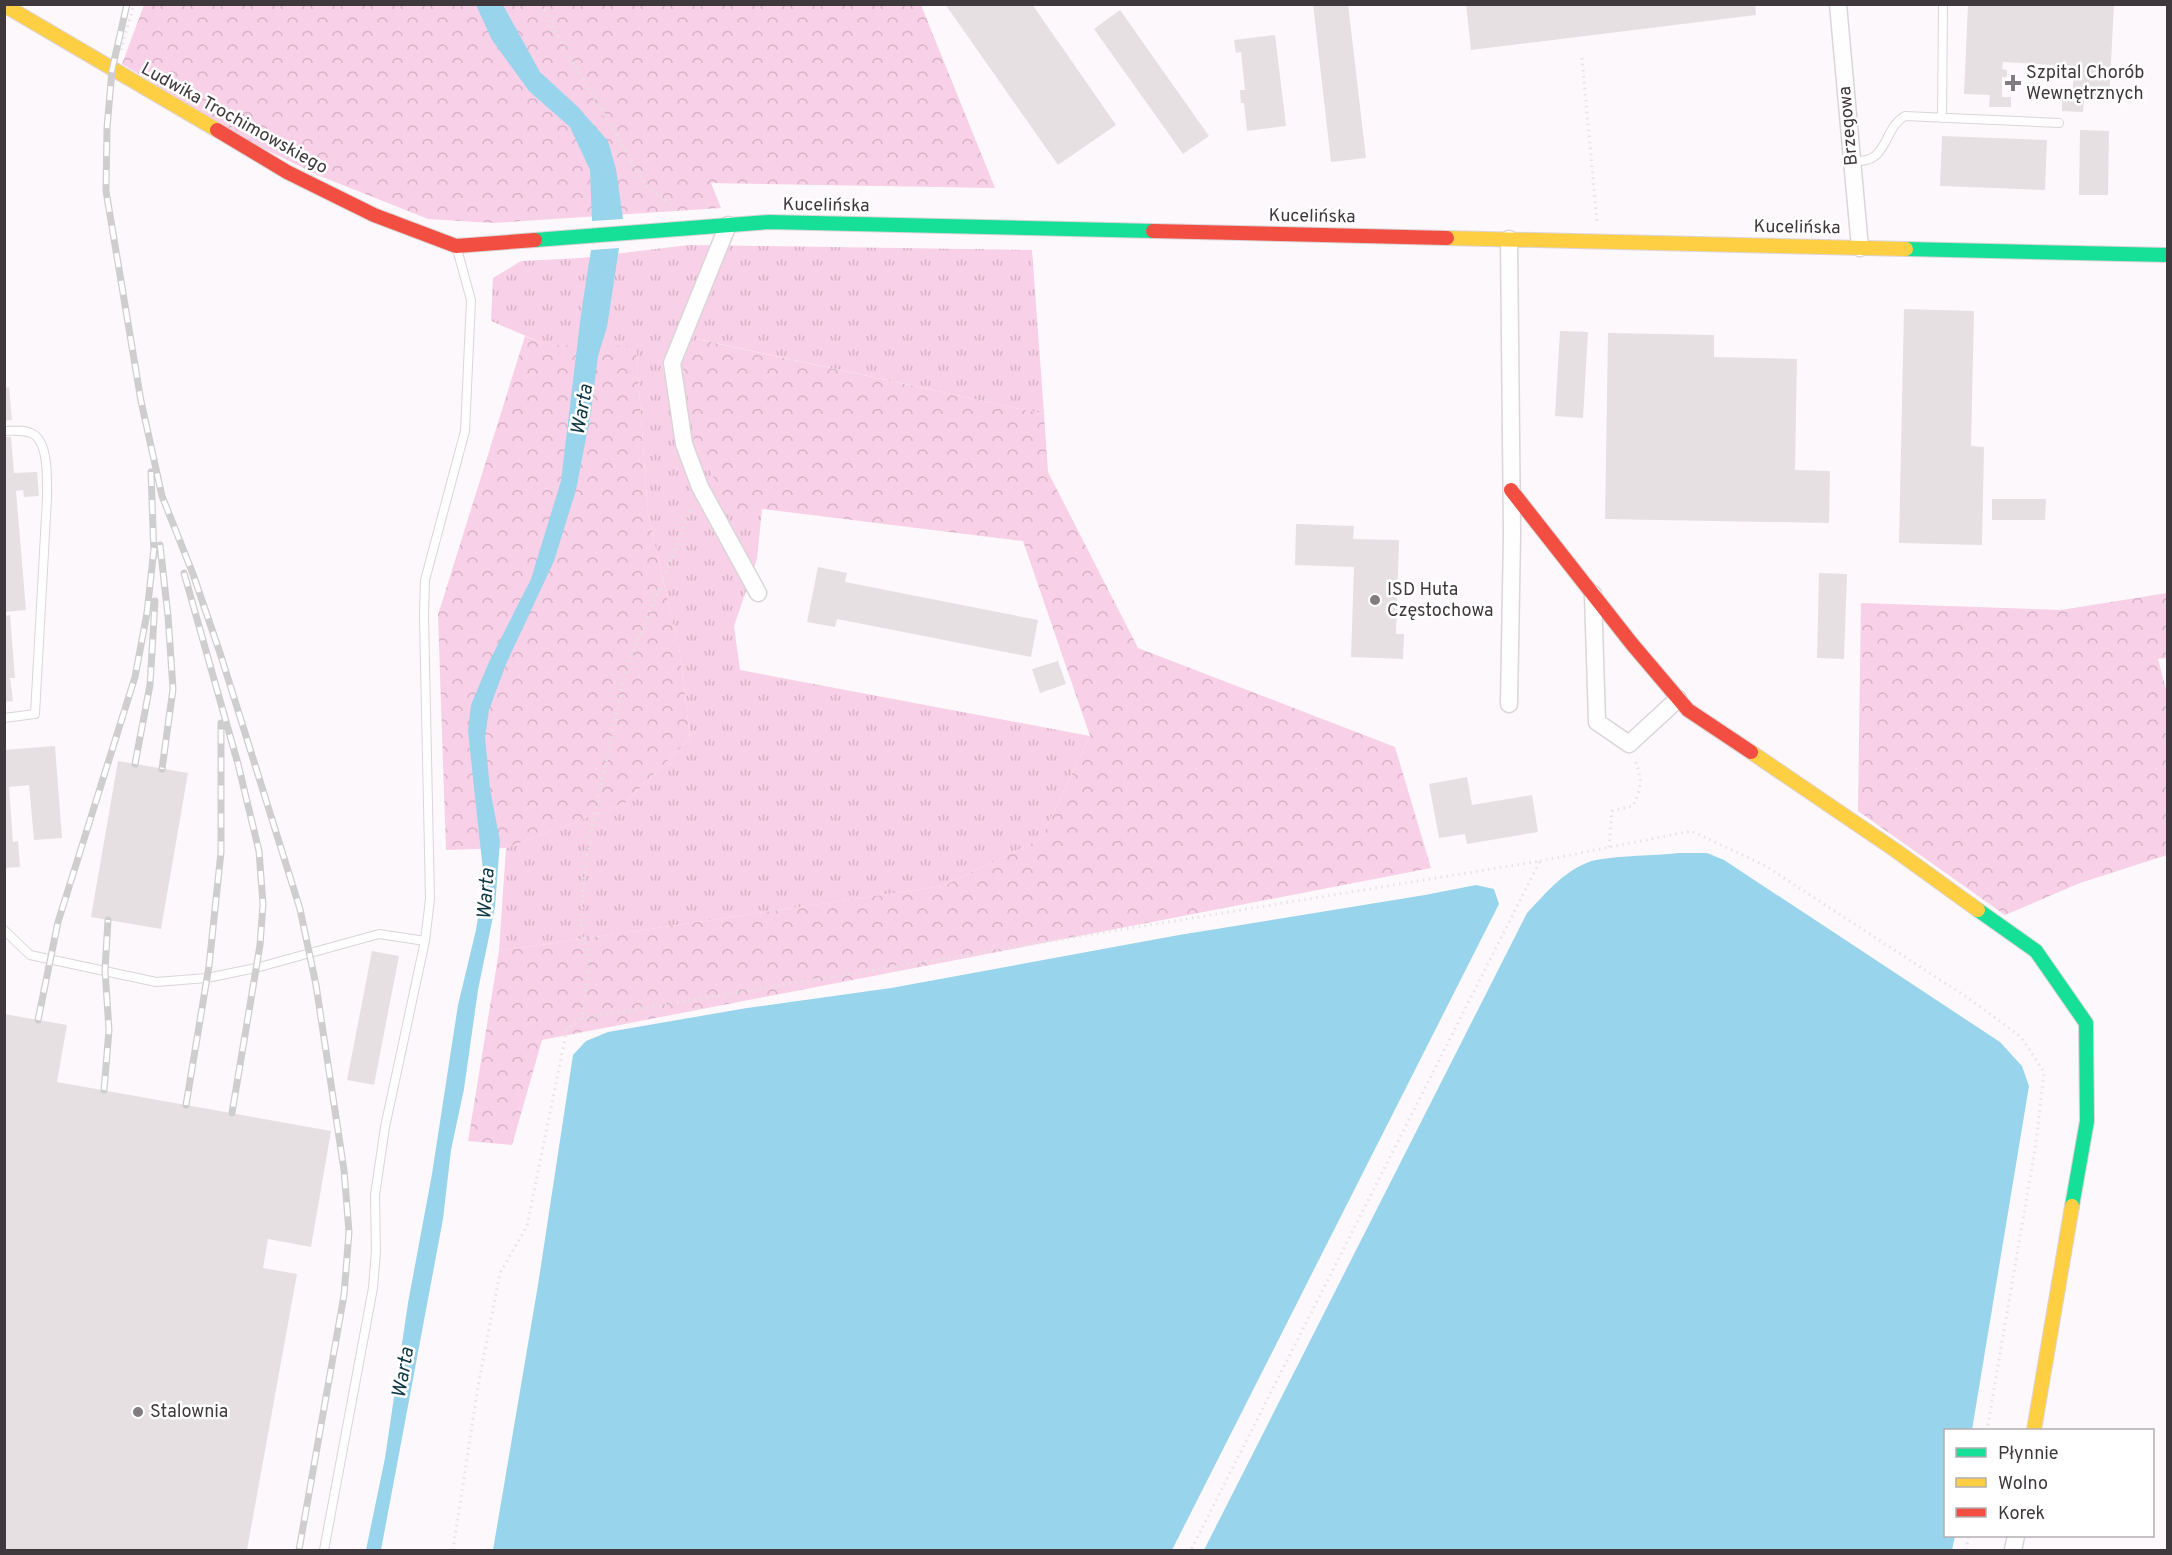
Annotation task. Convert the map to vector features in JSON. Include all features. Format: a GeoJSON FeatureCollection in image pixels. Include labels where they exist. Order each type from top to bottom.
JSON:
{"type":"FeatureCollection","features":[{"type":"Feature","properties":{"kind":"street","name":"Brzegowa"},"geometry":{"type":"LineString","coordinates":[[1838,4],[1860,248]]}},
{"type":"Feature","properties":{"kind":"street","name":"Ludwika Trochimowskiego"},"geometry":{"type":"LineString","coordinates":[[12,7],[117,73],[287,172],[374,215],[456,246]]}},
{"type":"Feature","properties":{"kind":"street","name":"Kucelińska"},"geometry":{"type":"LineString","coordinates":[[456,246],[770,222],[2168,255]]}},
{"type":"Feature","properties":{"kind":"street"},"geometry":{"type":"LineString","coordinates":[[728,225],[672,363],[684,444],[700,487],[758,593]]}},
{"type":"Feature","properties":{"kind":"street"},"geometry":{"type":"LineString","coordinates":[[1509,239],[1511,490],[1509,704]]}},
{"type":"Feature","properties":{"kind":"street"},"geometry":{"type":"LineString","coordinates":[[1511,490],[1688,710],[1885,844],[2036,951],[2086,1023],[2086,1121],[2034,1429]]}},
{"type":"Feature","properties":{"kind":"street"},"geometry":{"type":"LineString","coordinates":[[1593,594],[1597,722],[1629,744],[1678,699]]}},
{"type":"Feature","properties":{"kind":"lane"},"geometry":{"type":"LineString","coordinates":[[1942,118],[1943,4]]}},
{"type":"Feature","properties":{"kind":"lane"},"geometry":{"type":"LineString","coordinates":[[1852,162],[1876,155],[1897,121],[1905,116],[2059,123]]}},
{"type":"Feature","properties":{"kind":"lane"},"geometry":{"type":"LineString","coordinates":[[324,1551],[373,1288],[376,1251],[375,1195],[385,1127],[426,941],[430,899],[425,580],[465,431],[471,300],[456,246]]}},
{"type":"Feature","properties":{"kind":"lane"},"geometry":{"type":"LineString","coordinates":[[4,431],[18,430],[34,434],[43,446],[47,471],[35,714],[4,718]]}},
{"type":"Feature","properties":{"kind":"lane"},"geometry":{"type":"LineString","coordinates":[[4,930],[30,955],[156,982],[207,978],[256,968],[379,934],[426,941]]}},
{"type":"Feature","properties":{"kind":"path"},"geometry":{"type":"LineString","coordinates":[[117,73],[122,42],[134,4]]}},
{"type":"Feature","properties":{"kind":"path"},"geometry":{"type":"LineString","coordinates":[[542,4],[550,23],[646,186],[676,208]]}},
{"type":"Feature","properties":{"kind":"path"},"geometry":{"type":"LineString","coordinates":[[1582,58],[1599,242]]}},
{"type":"Feature","properties":{"kind":"path"},"geometry":{"type":"LineString","coordinates":[[582,1018],[590,956],[581,930],[584,874],[625,674],[700,487]]}},
{"type":"Feature","properties":{"kind":"path"},"geometry":{"type":"LineString","coordinates":[[1609,847],[1612,811],[1633,806],[1641,790],[1640,773],[1629,744]]}},
{"type":"Feature","properties":{"kind":"path"},"geometry":{"type":"LineString","coordinates":[[453,1551],[478,1386],[500,1273],[527,1226],[567,1029],[582,1018],[1539,861],[1691,831],[1764,866],[1971,1000],[2021,1037],[2044,1072],[2036,1143],[1987,1429]]}},
{"type":"Feature","properties":{"kind":"path"},"geometry":{"type":"LineString","coordinates":[[1191,1551],[1539,861]]}},
{"type":"Feature","properties":{"kind":"green space"},"geometry":{"type":"Polygon","coordinates":[[[144,5],[921,5],[995,188],[711,183],[721,208],[493,223],[428,219],[320,176],[250,142],[122,64],[144,5]]]}},
{"type":"Feature","properties":{"kind":"green space"},"geometry":{"type":"Polygon","coordinates":[[[689,245],[1032,250],[1044,414],[697,339],[694,441],[735,517],[762,509],[757,559],[734,626],[740,670],[1090,736],[1041,839],[943,886],[499,951],[506,848],[625,803],[690,738],[680,653],[648,515],[636,347],[547,345],[491,321],[493,278],[521,261],[581,258],[689,245]]]}},
{"type":"Feature","properties":{"kind":"green space"},"geometry":{"type":"Polygon","coordinates":[[[525,336],[547,345],[636,346],[648,515],[680,653],[690,738],[625,803],[506,848],[446,850],[438,615],[525,336]]]}},
{"type":"Feature","properties":{"kind":"green space"},"geometry":{"type":"Polygon","coordinates":[[[696,339],[1044,414],[1048,472],[1138,648],[1395,747],[1431,868],[542,1040],[512,1145],[468,1141],[499,951],[943,886],[1041,839],[1090,736],[1023,541],[763,509],[735,518],[694,441],[683,364],[696,339]]]}},
{"type":"Feature","properties":{"kind":"green space"},"geometry":{"type":"Polygon","coordinates":[[[2167,593],[2167,658],[2158,659],[2168,697],[2167,855],[2080,883],[2005,915],[1858,811],[1861,603],[2061,610],[2167,593]]]}},
{"type":"Feature","properties":{"kind":"water"},"geometry":{"type":"Polygon","coordinates":[[[476,5],[503,5],[540,72],[578,107],[608,141],[616,169],[623,219],[592,221],[590,170],[570,127],[529,91],[492,40],[476,5]]]}},
{"type":"Feature","properties":{"kind":"water","name":"Warta"},"geometry":{"type":"Polygon","coordinates":[[[619,248],[607,327],[598,356],[591,412],[576,490],[554,561],[506,664],[489,710],[485,737],[490,789],[500,841],[495,907],[478,990],[464,1089],[451,1150],[443,1219],[381,1550],[366,1550],[385,1458],[408,1303],[432,1174],[458,1005],[476,930],[484,880],[468,731],[471,705],[489,662],[531,579],[561,481],[591,250],[619,248]]]}},
{"type":"Feature","properties":{"kind":"water"},"geometry":{"type":"Polygon","coordinates":[[[1707,853],[1724,860],[2000,1042],[2022,1066],[2029,1086],[1972,1429],[1944,1429],[1944,1537],[1955,1537],[1952,1550],[1204,1550],[1527,913],[1558,881],[1576,868],[1596,860],[1707,853]]]}},
{"type":"Feature","properties":{"kind":"water"},"geometry":{"type":"Polygon","coordinates":[[[1476,885],[1494,889],[1499,904],[1172,1550],[493,1550],[538,1285],[573,1055],[586,1041],[608,1032],[747,1008],[891,988],[1179,935],[1476,885]]]}},
{"type":"Feature","properties":{"kind":"building"},"geometry":{"type":"Polygon","coordinates":[[[945,4],[1032,4],[1116,125],[1058,165],[945,4]]]}},
{"type":"Feature","properties":{"kind":"building"},"geometry":{"type":"Polygon","coordinates":[[[1313,4],[1348,4],[1366,158],[1331,162],[1313,4]]]}},
{"type":"Feature","properties":{"kind":"building"},"geometry":{"type":"Polygon","coordinates":[[[1466,4],[1755,4],[1756,15],[1471,50],[1466,4]]]}},
{"type":"Feature","properties":{"kind":"building"},"geometry":{"type":"Polygon","coordinates":[[[1968,4],[2114,4],[2109,102],[2084,100],[2083,112],[2062,111],[2062,100],[2072,101],[2074,66],[2003,62],[2002,69],[2007,70],[2007,77],[2002,77],[2002,97],[2011,97],[2011,107],[1989,107],[1990,95],[1964,94],[1968,4]]]}},
{"type":"Feature","properties":{"kind":"building"},"geometry":{"type":"Polygon","coordinates":[[[1120,10],[1209,136],[1183,154],[1094,29],[1120,10]]]}},
{"type":"Feature","properties":{"kind":"building"},"geometry":{"type":"Polygon","coordinates":[[[1275,35],[1286,126],[1247,131],[1240,90],[1245,90],[1241,52],[1236,53],[1234,40],[1275,35]]]}},
{"type":"Feature","properties":{"kind":"building"},"geometry":{"type":"Polygon","coordinates":[[[2080,130],[2109,131],[2108,195],[2079,195],[2080,130]]]}},
{"type":"Feature","properties":{"kind":"building"},"geometry":{"type":"Polygon","coordinates":[[[1942,136],[2047,140],[2045,190],[1940,186],[1942,136]]]}},
{"type":"Feature","properties":{"kind":"building"},"geometry":{"type":"Polygon","coordinates":[[[1904,309],[1974,311],[1971,446],[1984,447],[1982,545],[1899,543],[1904,309]]]}},
{"type":"Feature","properties":{"kind":"building"},"geometry":{"type":"Polygon","coordinates":[[[1560,331],[1588,332],[1583,418],[1555,416],[1560,331]]]}},
{"type":"Feature","properties":{"kind":"building"},"geometry":{"type":"Polygon","coordinates":[[[1608,333],[1714,335],[1714,357],[1797,359],[1795,470],[1830,471],[1829,523],[1605,519],[1608,333]]]}},
{"type":"Feature","properties":{"kind":"building"},"geometry":{"type":"Polygon","coordinates":[[[9,387],[12,420],[4,421],[4,388],[9,387]]]}},
{"type":"Feature","properties":{"kind":"building"},"geometry":{"type":"Polygon","coordinates":[[[4,437],[11,437],[14,473],[37,472],[39,496],[24,497],[23,490],[16,491],[26,610],[4,612],[4,437]]]}},
{"type":"Feature","properties":{"kind":"building"},"geometry":{"type":"Polygon","coordinates":[[[1992,499],[2046,499],[2045,520],[1992,520],[1992,499]]]}},
{"type":"Feature","properties":{"kind":"building","name":"ISD Huta Częstochowa"},"geometry":{"type":"Polygon","coordinates":[[[1296,524],[1354,526],[1353,539],[1399,540],[1396,634],[1404,634],[1403,659],[1351,657],[1354,567],[1295,565],[1296,524]]]}},
{"type":"Feature","properties":{"kind":"building"},"geometry":{"type":"Polygon","coordinates":[[[818,567],[847,573],[845,582],[1038,620],[1031,657],[837,619],[835,627],[807,622],[818,567]]]}},
{"type":"Feature","properties":{"kind":"building"},"geometry":{"type":"Polygon","coordinates":[[[1819,573],[1847,574],[1844,659],[1817,658],[1819,573]]]}},
{"type":"Feature","properties":{"kind":"building"},"geometry":{"type":"Polygon","coordinates":[[[10,615],[15,678],[10,678],[13,701],[4,702],[4,616],[10,615]]]}},
{"type":"Feature","properties":{"kind":"building"},"geometry":{"type":"Polygon","coordinates":[[[1058,661],[1066,684],[1040,693],[1032,669],[1058,661]]]}},
{"type":"Feature","properties":{"kind":"building"},"geometry":{"type":"Polygon","coordinates":[[[55,746],[62,838],[34,840],[29,785],[9,787],[13,842],[18,841],[20,867],[4,868],[4,750],[55,746]]]}},
{"type":"Feature","properties":{"kind":"building"},"geometry":{"type":"Polygon","coordinates":[[[118,761],[188,773],[161,929],[91,917],[118,761]]]}},
{"type":"Feature","properties":{"kind":"building"},"geometry":{"type":"Polygon","coordinates":[[[1467,777],[1472,805],[1532,795],[1538,832],[1467,844],[1465,834],[1439,838],[1429,784],[1467,777]]]}},
{"type":"Feature","properties":{"kind":"building"},"geometry":{"type":"Polygon","coordinates":[[[372,951],[399,956],[374,1085],[347,1080],[372,951]]]}},
{"type":"Feature","properties":{"kind":"building","name":"Stalownia"},"geometry":{"type":"Polygon","coordinates":[[[4,1014],[67,1025],[57,1082],[331,1131],[311,1247],[268,1239],[263,1268],[297,1274],[247,1550],[4,1550],[4,1014]]]}},
{"type":"Feature","properties":{"kind":"railway"},"geometry":{"type":"LineString","coordinates":[[127,4],[112,70],[107,128],[106,191],[141,401],[162,496],[193,574],[221,656],[300,909],[316,985],[344,1170],[349,1232],[344,1295],[299,1550]]}},
{"type":"Feature","properties":{"kind":"railway"},"geometry":{"type":"LineString","coordinates":[[151,472],[154,556]]}},
{"type":"Feature","properties":{"kind":"railway"},"geometry":{"type":"LineString","coordinates":[[160,545],[173,689],[162,769]]}},
{"type":"Feature","properties":{"kind":"railway"},"geometry":{"type":"LineString","coordinates":[[38,1020],[58,922],[135,677],[147,613],[154,548]]}},
{"type":"Feature","properties":{"kind":"railway"},"geometry":{"type":"LineString","coordinates":[[184,573],[238,764],[259,851],[263,904],[260,945],[232,1113]]}},
{"type":"Feature","properties":{"kind":"railway"},"geometry":{"type":"LineString","coordinates":[[135,764],[150,685],[155,601]]}},
{"type":"Feature","properties":{"kind":"railway"},"geometry":{"type":"LineString","coordinates":[[186,1105],[209,966],[221,852],[221,723]]}},
{"type":"Feature","properties":{"kind":"railway"},"geometry":{"type":"LineString","coordinates":[[104,1090],[109,1030],[105,970],[108,920]]}},
{"type":"Feature","properties":{"kind":"traffic: fast"},"geometry":{"type":"LineString","coordinates":[[535,240],[769,222],[1153,231]]}},
{"type":"Feature","properties":{"kind":"traffic: fast"},"geometry":{"type":"LineString","coordinates":[[1906,249],[2168,255]]}},
{"type":"Feature","properties":{"kind":"traffic: fast"},"geometry":{"type":"LineString","coordinates":[[1978,910],[2036,951],[2086,1023],[2087,1121],[2072,1206]]}},
{"type":"Feature","properties":{"kind":"traffic: slow"},"geometry":{"type":"LineString","coordinates":[[4,5],[217,130]]}},
{"type":"Feature","properties":{"kind":"traffic: slow"},"geometry":{"type":"LineString","coordinates":[[1447,238],[1906,249]]}},
{"type":"Feature","properties":{"kind":"traffic: slow"},"geometry":{"type":"LineString","coordinates":[[1751,752],[1895,850],[1978,910]]}},
{"type":"Feature","properties":{"kind":"traffic: slow"},"geometry":{"type":"LineString","coordinates":[[2034,1429],[2072,1206]]}},
{"type":"Feature","properties":{"kind":"traffic: jam"},"geometry":{"type":"LineString","coordinates":[[217,130],[287,172],[374,215],[456,246],[535,240]]}},
{"type":"Feature","properties":{"kind":"traffic: jam"},"geometry":{"type":"LineString","coordinates":[[1153,231],[1447,238]]}},
{"type":"Feature","properties":{"kind":"traffic: jam"},"geometry":{"type":"LineString","coordinates":[[1511,490],[1632,644],[1688,710],[1751,752]]}},
{"type":"Feature","properties":{"kind":"place","name":"Szpital Chorób Wewnętrznych"},"geometry":{"type":"Point","coordinates":[2013,83]}},
{"type":"Feature","properties":{"kind":"place","name":"ISD Huta Częstochowa"},"geometry":{"type":"Point","coordinates":[1375,600]}},
{"type":"Feature","properties":{"kind":"place","name":"Stalownia"},"geometry":{"type":"Point","coordinates":[138,1412]}}]}
